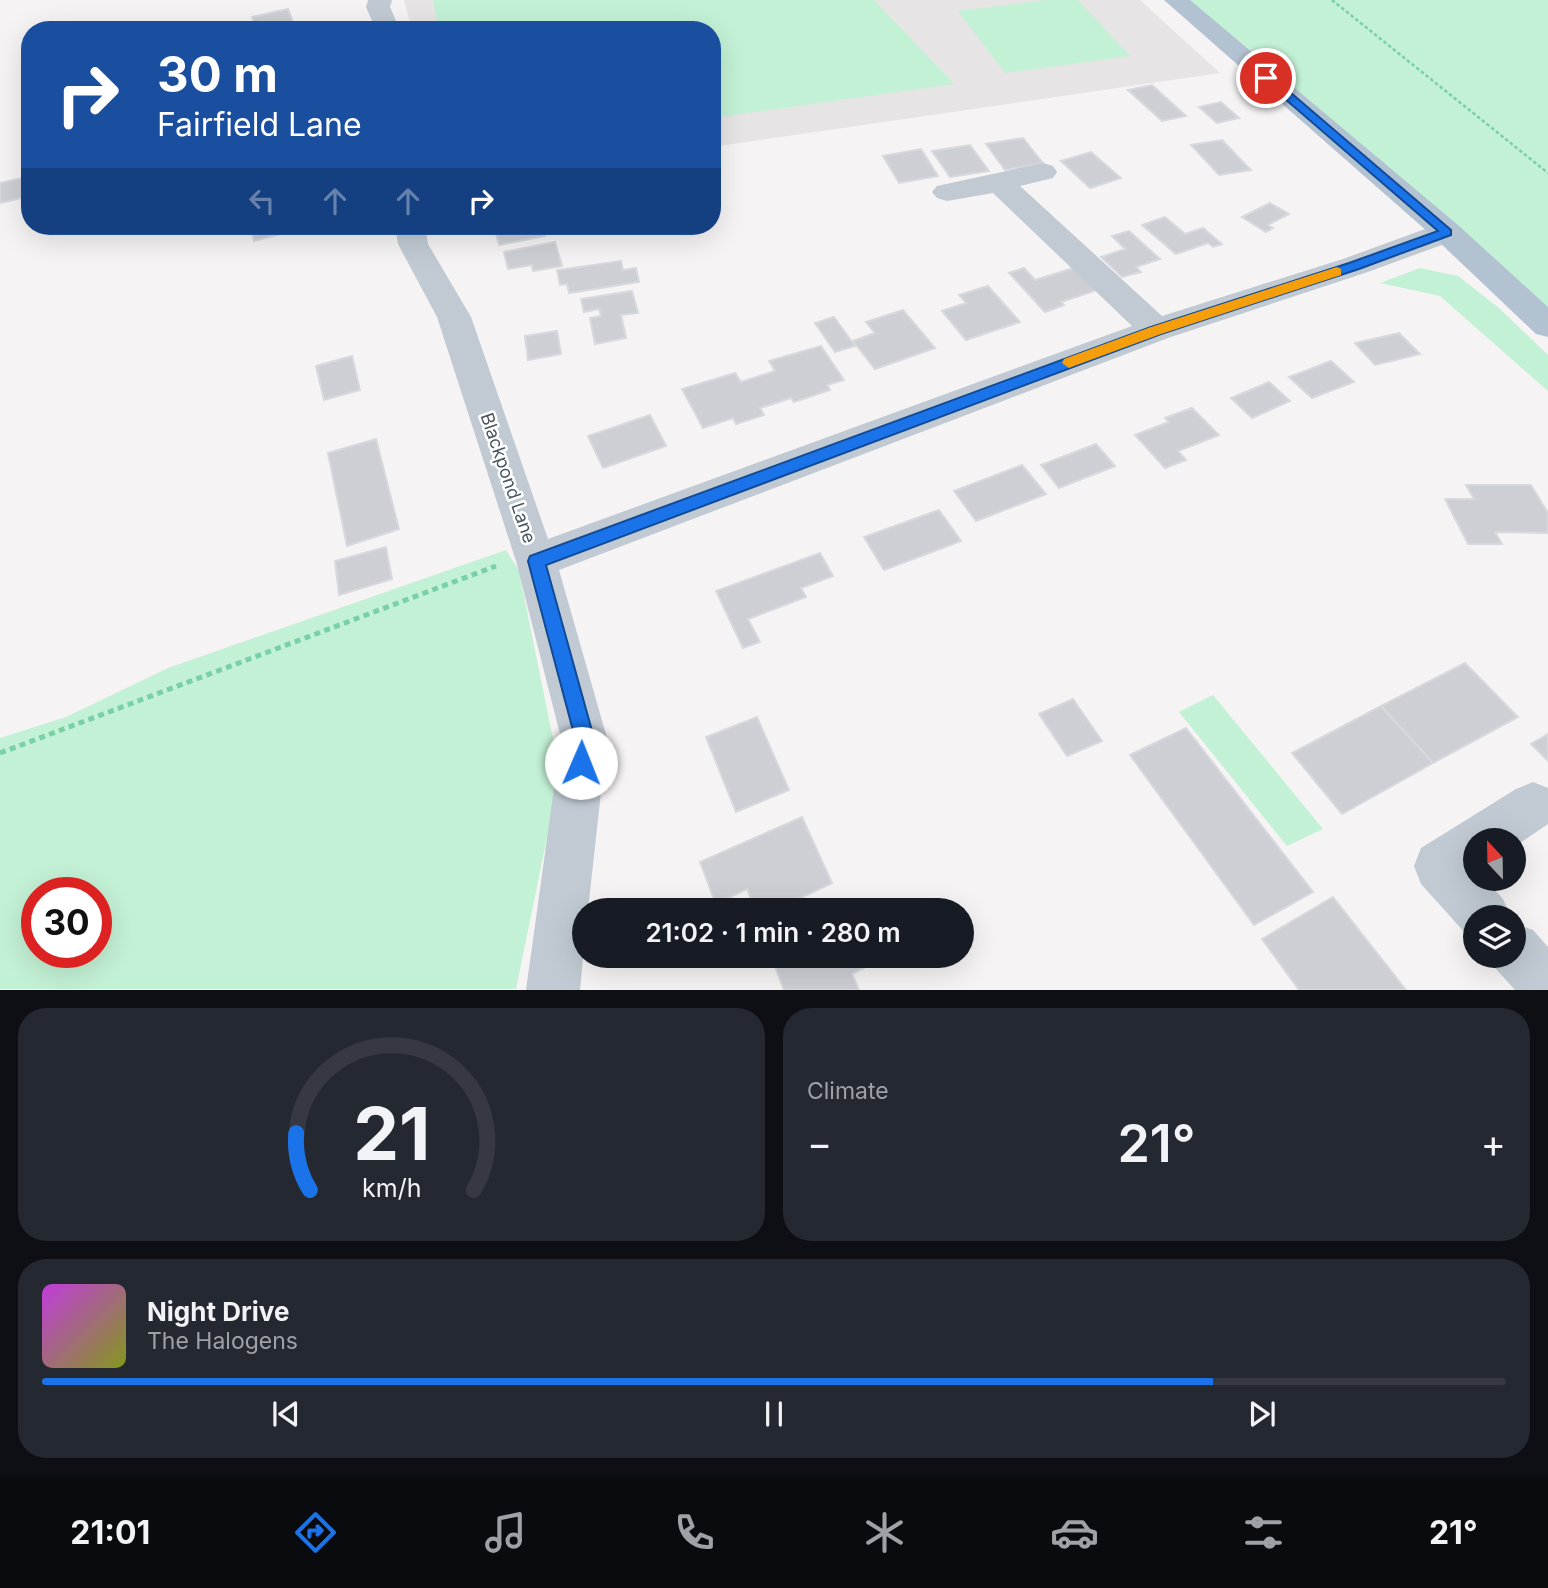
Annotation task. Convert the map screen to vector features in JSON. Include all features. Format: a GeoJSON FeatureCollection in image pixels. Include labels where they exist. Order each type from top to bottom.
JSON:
{"type":"FeatureCollection","features":[{"type":"Feature","properties":{"kind":"main road"},"geometry":{"type":"LineString","coordinates":[[1176,0],[1447,232],[1548,326]]}},
{"type":"Feature","properties":{"kind":"street"},"geometry":{"type":"LineString","coordinates":[[380,0],[378,7],[384,21]]}},
{"type":"Feature","properties":{"kind":"street"},"geometry":{"type":"LineString","coordinates":[[947,191],[999,183],[1043,172]]}},
{"type":"Feature","properties":{"kind":"street"},"geometry":{"type":"LineString","coordinates":[[999,183],[1156,330]]}},
{"type":"Feature","properties":{"kind":"street"},"geometry":{"type":"LineString","coordinates":[[535,557],[1156,330],[1354,266],[1447,232]]}},
{"type":"Feature","properties":{"kind":"street","name":"Blackpond Lane"},"geometry":{"type":"LineString","coordinates":[[412,235],[413,244],[454,317],[507,481],[535,557],[584,738],[553,989]]}},
{"type":"Feature","properties":{"kind":"street"},"geometry":{"type":"LineString","coordinates":[[1498,828],[1533,806]]}},
{"type":"Feature","properties":{"kind":"street"},"geometry":{"type":"LineString","coordinates":[[1463,850],[1439,866],[1474,905]]}},
{"type":"Feature","properties":{"kind":"street"},"geometry":{"type":"LineString","coordinates":[[1526,962],[1548,986]]}},
{"type":"Feature","properties":{"kind":"path"},"geometry":{"type":"LineString","coordinates":[[1332,0],[1548,173]]}},
{"type":"Feature","properties":{"kind":"path"},"geometry":{"type":"LineString","coordinates":[[0,752],[535,557]]}},
{"type":"Feature","properties":{"kind":"shaded area"},"geometry":{"type":"Polygon","coordinates":[[[404,0],[1140,0],[1220,73],[721,146],[721,21],[410,21],[404,0]]]}},
{"type":"Feature","properties":{"kind":"green space"},"geometry":{"type":"Polygon","coordinates":[[[433,0],[874,0],[954,84],[721,117],[721,21],[437,21],[433,0]]]}},
{"type":"Feature","properties":{"kind":"green space"},"geometry":{"type":"Polygon","coordinates":[[[1045,0],[1078,0],[1130,56],[1005,73],[958,11],[1045,0]]]}},
{"type":"Feature","properties":{"kind":"green space"},"geometry":{"type":"Polygon","coordinates":[[[1185,0],[1548,0],[1548,309],[1242,43],[1185,0]]]}},
{"type":"Feature","properties":{"kind":"green space"},"geometry":{"type":"Polygon","coordinates":[[[1420,268],[1458,276],[1499,308],[1548,355],[1548,391],[1440,296],[1380,283],[1420,268]]]}},
{"type":"Feature","properties":{"kind":"green space"},"geometry":{"type":"Polygon","coordinates":[[[506,550],[519,571],[560,774],[516,989],[0,989],[0,738],[66,717],[168,668],[506,550]]]}},
{"type":"Feature","properties":{"kind":"green space"},"geometry":{"type":"Polygon","coordinates":[[[1213,695],[1323,829],[1287,846],[1179,712],[1213,695]]]}},
{"type":"Feature","properties":{"kind":"building"},"geometry":{"type":"Polygon","coordinates":[[[288,9],[293,21],[253,21],[252,17],[288,9]]]}},
{"type":"Feature","properties":{"kind":"building"},"geometry":{"type":"Polygon","coordinates":[[[1152,85],[1186,116],[1162,121],[1128,90],[1152,85]]]}},
{"type":"Feature","properties":{"kind":"building"},"geometry":{"type":"Polygon","coordinates":[[[1221,102],[1239,118],[1217,123],[1199,107],[1221,102]]]}},
{"type":"Feature","properties":{"kind":"building"},"geometry":{"type":"Polygon","coordinates":[[[1023,138],[1043,163],[1005,170],[986,144],[1023,138]]]}},
{"type":"Feature","properties":{"kind":"building"},"geometry":{"type":"Polygon","coordinates":[[[1222,140],[1251,170],[1219,175],[1191,145],[1222,140]]]}},
{"type":"Feature","properties":{"kind":"building"},"geometry":{"type":"Polygon","coordinates":[[[970,145],[989,171],[950,177],[932,151],[970,145]]]}},
{"type":"Feature","properties":{"kind":"building"},"geometry":{"type":"Polygon","coordinates":[[[921,149],[938,176],[899,183],[883,156],[921,149]]]}},
{"type":"Feature","properties":{"kind":"building"},"geometry":{"type":"Polygon","coordinates":[[[1091,152],[1121,178],[1090,188],[1061,161],[1091,152]]]}},
{"type":"Feature","properties":{"kind":"building"},"geometry":{"type":"Polygon","coordinates":[[[21,178],[21,198],[0,203],[0,183],[21,178]]]}},
{"type":"Feature","properties":{"kind":"building"},"geometry":{"type":"Polygon","coordinates":[[[1270,203],[1289,214],[1268,225],[1273,228],[1266,232],[1242,217],[1270,203]]]}},
{"type":"Feature","properties":{"kind":"building"},"geometry":{"type":"Polygon","coordinates":[[[1165,217],[1185,234],[1203,228],[1222,244],[1213,247],[1208,243],[1176,254],[1142,225],[1165,217]]]}},
{"type":"Feature","properties":{"kind":"building"},"geometry":{"type":"Polygon","coordinates":[[[1129,231],[1160,259],[1136,267],[1141,272],[1122,277],[1101,257],[1125,249],[1112,236],[1129,231]]]}},
{"type":"Feature","properties":{"kind":"building"},"geometry":{"type":"Polygon","coordinates":[[[253,235],[276,235],[254,241],[253,235]]]}},
{"type":"Feature","properties":{"kind":"building"},"geometry":{"type":"Polygon","coordinates":[[[496,235],[545,236],[499,245],[496,235]]]}},
{"type":"Feature","properties":{"kind":"building"},"geometry":{"type":"Polygon","coordinates":[[[555,242],[562,266],[533,271],[532,265],[508,269],[504,252],[555,242]]]}},
{"type":"Feature","properties":{"kind":"building"},"geometry":{"type":"Polygon","coordinates":[[[621,261],[623,270],[636,268],[639,282],[569,293],[567,284],[560,285],[557,270],[621,261]]]}},
{"type":"Feature","properties":{"kind":"building"},"geometry":{"type":"Polygon","coordinates":[[[1077,267],[1100,289],[1061,302],[1064,305],[1045,312],[1009,273],[1024,268],[1035,280],[1077,267]]]}},
{"type":"Feature","properties":{"kind":"building"},"geometry":{"type":"Polygon","coordinates":[[[988,286],[1020,322],[966,340],[942,311],[966,303],[959,295],[988,286]]]}},
{"type":"Feature","properties":{"kind":"building"},"geometry":{"type":"Polygon","coordinates":[[[632,291],[638,313],[621,315],[626,338],[595,344],[590,318],[601,316],[599,309],[584,312],[581,299],[632,291]]]}},
{"type":"Feature","properties":{"kind":"building"},"geometry":{"type":"Polygon","coordinates":[[[903,310],[935,348],[875,369],[853,341],[875,333],[866,322],[903,310]]]}},
{"type":"Feature","properties":{"kind":"building"},"geometry":{"type":"Polygon","coordinates":[[[834,317],[855,346],[835,352],[815,323],[834,317]]]}},
{"type":"Feature","properties":{"kind":"building"},"geometry":{"type":"Polygon","coordinates":[[[557,331],[561,354],[528,360],[525,336],[557,331]]]}},
{"type":"Feature","properties":{"kind":"building"},"geometry":{"type":"Polygon","coordinates":[[[1399,333],[1420,354],[1375,365],[1355,343],[1399,333]]]}},
{"type":"Feature","properties":{"kind":"building"},"geometry":{"type":"Polygon","coordinates":[[[821,346],[844,380],[827,385],[830,390],[794,402],[791,398],[760,408],[764,415],[736,424],[733,418],[703,428],[682,389],[735,373],[741,382],[775,371],[769,361],[821,346]]]}},
{"type":"Feature","properties":{"kind":"building"},"geometry":{"type":"Polygon","coordinates":[[[352,356],[360,390],[324,400],[316,366],[352,356]]]}},
{"type":"Feature","properties":{"kind":"building"},"geometry":{"type":"Polygon","coordinates":[[[1331,361],[1354,382],[1312,398],[1289,377],[1331,361]]]}},
{"type":"Feature","properties":{"kind":"building"},"geometry":{"type":"Polygon","coordinates":[[[1269,382],[1290,401],[1252,418],[1231,398],[1269,382]]]}},
{"type":"Feature","properties":{"kind":"building"},"geometry":{"type":"Polygon","coordinates":[[[1192,408],[1219,435],[1178,451],[1186,460],[1165,468],[1135,435],[1169,422],[1165,418],[1192,408]]]}},
{"type":"Feature","properties":{"kind":"building"},"geometry":{"type":"Polygon","coordinates":[[[650,415],[666,446],[603,468],[588,436],[650,415]]]}},
{"type":"Feature","properties":{"kind":"building"},"geometry":{"type":"Polygon","coordinates":[[[376,439],[399,529],[347,546],[328,453],[376,439]]]}},
{"type":"Feature","properties":{"kind":"building"},"geometry":{"type":"Polygon","coordinates":[[[1096,444],[1115,466],[1059,488],[1041,465],[1096,444]]]}},
{"type":"Feature","properties":{"kind":"building"},"geometry":{"type":"Polygon","coordinates":[[[1022,465],[1046,494],[976,521],[954,491],[1022,465]]]}},
{"type":"Feature","properties":{"kind":"building"},"geometry":{"type":"Polygon","coordinates":[[[1466,485],[1531,485],[1548,513],[1548,533],[1495,532],[1502,544],[1468,544],[1445,499],[1474,499],[1466,485]]]}},
{"type":"Feature","properties":{"kind":"building"},"geometry":{"type":"Polygon","coordinates":[[[939,510],[961,541],[884,570],[864,537],[939,510]]]}},
{"type":"Feature","properties":{"kind":"building"},"geometry":{"type":"Polygon","coordinates":[[[386,547],[392,579],[339,595],[335,561],[386,547]]]}},
{"type":"Feature","properties":{"kind":"building"},"geometry":{"type":"Polygon","coordinates":[[[820,553],[833,576],[801,588],[806,597],[748,619],[760,642],[743,648],[716,591],[820,553]]]}},
{"type":"Feature","properties":{"kind":"building"},"geometry":{"type":"Polygon","coordinates":[[[1465,663],[1518,717],[1433,763],[1381,706],[1465,663]]]}},
{"type":"Feature","properties":{"kind":"building"},"geometry":{"type":"Polygon","coordinates":[[[1073,699],[1102,741],[1067,756],[1039,714],[1073,699]]]}},
{"type":"Feature","properties":{"kind":"building"},"geometry":{"type":"Polygon","coordinates":[[[1381,706],[1433,763],[1342,814],[1292,753],[1381,706]]]}},
{"type":"Feature","properties":{"kind":"building"},"geometry":{"type":"Polygon","coordinates":[[[757,717],[789,790],[736,812],[706,737],[757,717]]]}},
{"type":"Feature","properties":{"kind":"building"},"geometry":{"type":"Polygon","coordinates":[[[1186,728],[1313,892],[1254,925],[1130,755],[1186,728]]]}},
{"type":"Feature","properties":{"kind":"building"},"geometry":{"type":"Polygon","coordinates":[[[1548,734],[1548,761],[1531,744],[1548,734]]]}},
{"type":"Feature","properties":{"kind":"building"},"geometry":{"type":"Polygon","coordinates":[[[802,817],[832,883],[800,898],[750,898],[747,889],[728,898],[714,898],[700,862],[802,817]]]}},
{"type":"Feature","properties":{"kind":"building"},"geometry":{"type":"Polygon","coordinates":[[[1333,897],[1406,990],[1299,990],[1262,939],[1333,897]]]}},
{"type":"Feature","properties":{"kind":"building"},"geometry":{"type":"Polygon","coordinates":[[[776,968],[864,968],[852,974],[859,990],[784,990],[776,968]]]}},
{"type":"Feature","properties":{"kind":"slow traffic"},"geometry":{"type":"LineString","coordinates":[[1069,363],[1156,330],[1337,272]]}},
{"type":"Feature","properties":{"kind":"route"},"geometry":{"type":"LineString","coordinates":[[581,763],[584,738],[536,561],[1156,330],[1354,266],[1447,232],[1266,78]]}}]}
